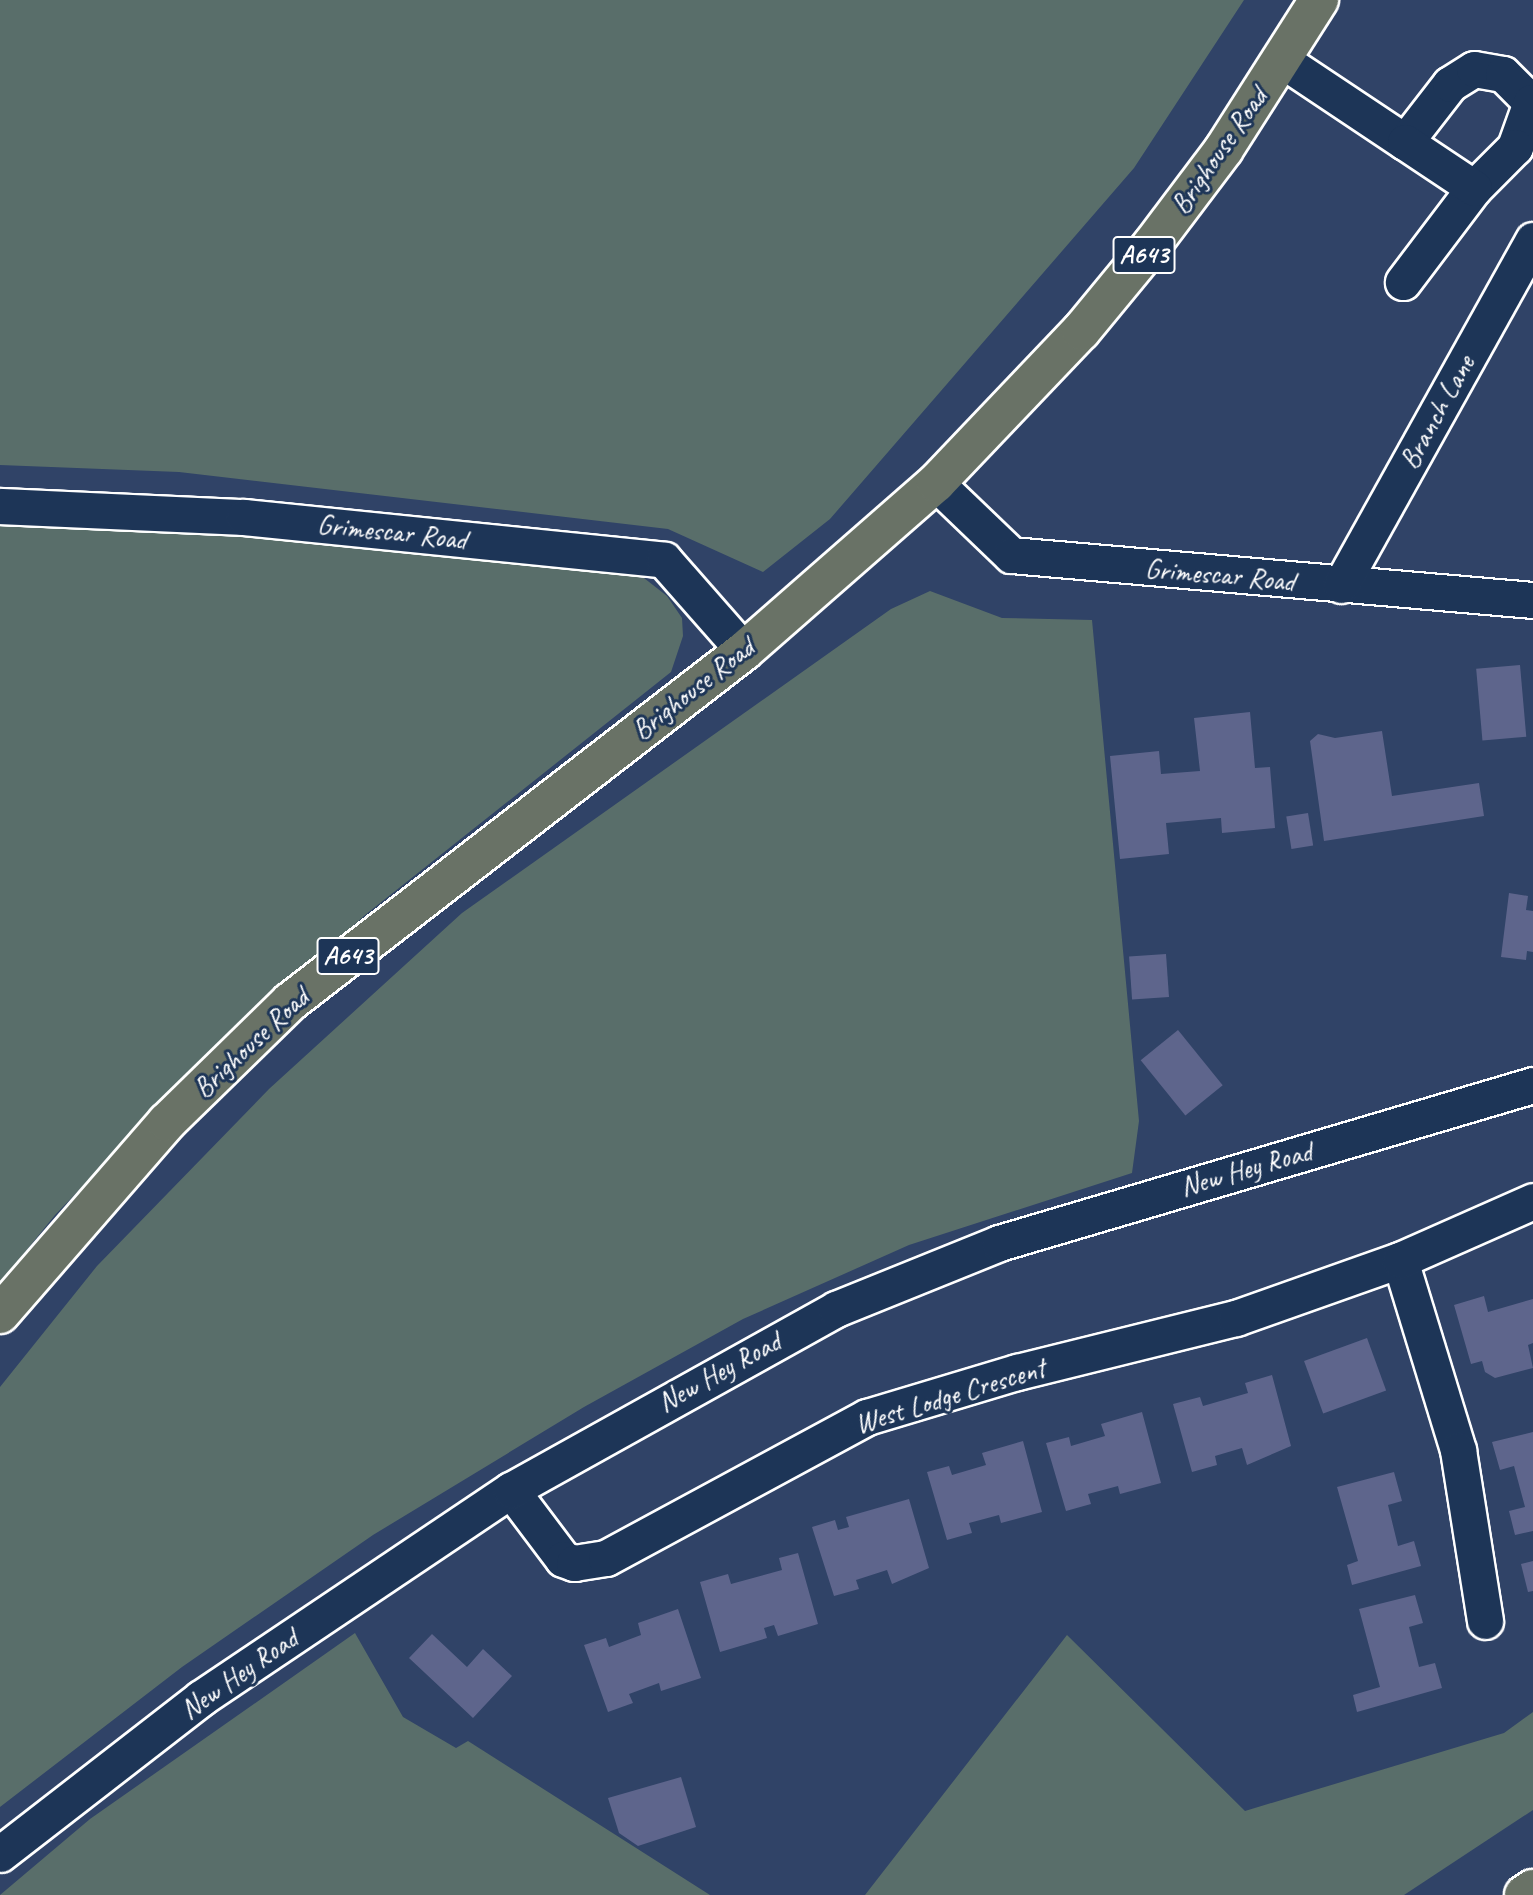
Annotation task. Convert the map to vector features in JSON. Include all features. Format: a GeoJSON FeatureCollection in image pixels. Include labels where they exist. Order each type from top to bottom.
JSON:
{"type":"FeatureCollection","features":[{"type":"Feature","properties":{"kind":"main road","name":"Brighouse Road"},"geometry":{"type":"LineString","coordinates":[[0,1314],[158,1131],[290,1002],[744,651],[936,483],[1107,299],[1224,149],[1319,0]]}},
{"type":"Feature","properties":{"kind":"main road"},"geometry":{"type":"LineString","coordinates":[[1524,1895],[1533,1889]]}},
{"type":"Feature","properties":{"kind":"street"},"geometry":{"type":"LineString","coordinates":[[1282,60],[1474,188]]}},
{"type":"Feature","properties":{"kind":"street"},"geometry":{"type":"LineString","coordinates":[[1404,282],[1474,188],[1515,147],[1531,102],[1503,74],[1474,69],[1450,84],[1405,142]]}},
{"type":"Feature","properties":{"kind":"street","name":"Branch Lane"},"geometry":{"type":"LineString","coordinates":[[1341,585],[1533,240]]}},
{"type":"Feature","properties":{"kind":"street","name":"Grimescar Road"},"geometry":{"type":"LineString","coordinates":[[936,483],[1011,555],[1533,600]]}},
{"type":"Feature","properties":{"kind":"street","name":"Grimescar Road"},"geometry":{"type":"LineString","coordinates":[[0,506],[244,517],[664,560],[744,651]]}},
{"type":"Feature","properties":{"kind":"street","name":"New Hey Road"},"geometry":{"type":"LineString","coordinates":[[0,1854],[201,1698],[511,1490],[836,1309],[962,1255],[1533,1085]]}},
{"type":"Feature","properties":{"kind":"street","name":"West Lodge Crescent"},"geometry":{"type":"LineString","coordinates":[[511,1490],[563,1559],[574,1563],[606,1558],[867,1418],[973,1384],[1236,1318],[1400,1260],[1533,1201]]}},
{"type":"Feature","properties":{"kind":"street"},"geometry":{"type":"LineString","coordinates":[[1400,1260],[1458,1450],[1485,1621]]}},
{"type":"Feature","properties":{"kind":"green space"},"geometry":{"type":"Polygon","coordinates":[[[0,0],[1244,0],[1134,168],[830,519],[763,572],[668,529],[179,472],[0,465],[0,0]]]}},
{"type":"Feature","properties":{"kind":"green space"},"geometry":{"type":"Polygon","coordinates":[[[0,514],[607,571],[644,578],[667,596],[682,618],[683,636],[671,672],[365,915],[185,1080],[55,1215],[0,1283],[0,514]]]}},
{"type":"Feature","properties":{"kind":"green space"},"geometry":{"type":"Polygon","coordinates":[[[930,591],[1002,618],[1092,620],[1139,1121],[1132,1173],[909,1245],[743,1319],[584,1407],[373,1535],[182,1667],[0,1807],[0,1387],[97,1266],[269,1089],[462,913],[891,609],[930,591]]]}},
{"type":"Feature","properties":{"kind":"green space"},"geometry":{"type":"Polygon","coordinates":[[[355,1633],[403,1717],[456,1748],[468,1741],[710,1895],[0,1895],[90,1819],[355,1633]]]}},
{"type":"Feature","properties":{"kind":"green space"},"geometry":{"type":"Polygon","coordinates":[[[1067,1635],[1245,1811],[1504,1733],[1533,1712],[1533,1810],[1404,1895],[865,1895],[1067,1635]]]}},
{"type":"Feature","properties":{"kind":"building"},"geometry":{"type":"Polygon","coordinates":[[[1520,665],[1526,737],[1482,741],[1476,669],[1520,665]]]}},
{"type":"Feature","properties":{"kind":"building"},"geometry":{"type":"Polygon","coordinates":[[[1250,712],[1255,768],[1270,767],[1275,828],[1222,833],[1221,818],[1166,823],[1169,854],[1120,859],[1110,756],[1159,751],[1161,774],[1200,771],[1194,718],[1250,712]]]}},
{"type":"Feature","properties":{"kind":"building"},"geometry":{"type":"Polygon","coordinates":[[[1382,731],[1392,796],[1479,783],[1484,816],[1324,841],[1310,741],[1318,734],[1335,738],[1382,731]]]}},
{"type":"Feature","properties":{"kind":"building"},"geometry":{"type":"Polygon","coordinates":[[[1308,813],[1313,846],[1291,849],[1286,816],[1308,813]]]}},
{"type":"Feature","properties":{"kind":"building"},"geometry":{"type":"Polygon","coordinates":[[[1509,893],[1528,896],[1526,910],[1533,911],[1533,952],[1527,951],[1526,960],[1501,957],[1509,893]]]}},
{"type":"Feature","properties":{"kind":"building"},"geometry":{"type":"Polygon","coordinates":[[[1166,954],[1169,997],[1132,999],[1129,957],[1166,954]]]}},
{"type":"Feature","properties":{"kind":"building"},"geometry":{"type":"Polygon","coordinates":[[[1178,1030],[1223,1085],[1185,1115],[1141,1060],[1178,1030]]]}},
{"type":"Feature","properties":{"kind":"building"},"geometry":{"type":"Polygon","coordinates":[[[1484,1296],[1488,1312],[1533,1299],[1533,1343],[1528,1345],[1533,1368],[1495,1378],[1485,1372],[1482,1361],[1471,1364],[1454,1305],[1484,1296]]]}},
{"type":"Feature","properties":{"kind":"building"},"geometry":{"type":"Polygon","coordinates":[[[1367,1338],[1386,1391],[1323,1414],[1304,1361],[1367,1338]]]}},
{"type":"Feature","properties":{"kind":"building"},"geometry":{"type":"Polygon","coordinates":[[[1272,1375],[1291,1446],[1247,1465],[1242,1448],[1215,1456],[1217,1465],[1192,1472],[1173,1404],[1200,1397],[1203,1406],[1248,1393],[1245,1383],[1272,1375]]]}},
{"type":"Feature","properties":{"kind":"building"},"geometry":{"type":"Polygon","coordinates":[[[1142,1412],[1161,1483],[1120,1494],[1118,1486],[1088,1494],[1091,1504],[1066,1511],[1046,1443],[1069,1437],[1071,1446],[1105,1436],[1101,1424],[1142,1412]]]}},
{"type":"Feature","properties":{"kind":"building"},"geometry":{"type":"Polygon","coordinates":[[[1533,1432],[1533,1531],[1515,1535],[1509,1511],[1525,1507],[1514,1466],[1500,1470],[1492,1442],[1533,1432]]]}},
{"type":"Feature","properties":{"kind":"building"},"geometry":{"type":"Polygon","coordinates":[[[1023,1441],[1042,1512],[1001,1523],[999,1515],[969,1523],[972,1533],[947,1540],[927,1472],[949,1466],[952,1475],[986,1465],[982,1453],[1023,1441]]]}},
{"type":"Feature","properties":{"kind":"building"},"geometry":{"type":"Polygon","coordinates":[[[1394,1472],[1402,1501],[1388,1505],[1398,1546],[1414,1541],[1421,1566],[1352,1585],[1347,1565],[1358,1561],[1337,1487],[1394,1472]]]}},
{"type":"Feature","properties":{"kind":"building"},"geometry":{"type":"Polygon","coordinates":[[[909,1499],[929,1568],[892,1584],[887,1570],[856,1580],[859,1589],[834,1596],[812,1527],[835,1520],[838,1530],[849,1527],[846,1517],[909,1499]]]}},
{"type":"Feature","properties":{"kind":"building"},"geometry":{"type":"Polygon","coordinates":[[[798,1553],[818,1624],[778,1636],[774,1625],[764,1628],[767,1638],[720,1652],[700,1582],[728,1574],[731,1584],[782,1570],[779,1558],[798,1553]]]}},
{"type":"Feature","properties":{"kind":"building"},"geometry":{"type":"Polygon","coordinates":[[[1533,1561],[1533,1591],[1528,1592],[1521,1564],[1533,1561]]]}},
{"type":"Feature","properties":{"kind":"building"},"geometry":{"type":"Polygon","coordinates":[[[1415,1595],[1423,1623],[1409,1627],[1419,1667],[1435,1663],[1442,1688],[1357,1712],[1353,1695],[1380,1687],[1359,1609],[1415,1595]]]}},
{"type":"Feature","properties":{"kind":"building"},"geometry":{"type":"Polygon","coordinates":[[[678,1609],[701,1678],[661,1691],[659,1683],[629,1694],[633,1703],[608,1712],[584,1645],[606,1638],[609,1647],[641,1635],[638,1623],[678,1609]]]}},
{"type":"Feature","properties":{"kind":"building"},"geometry":{"type":"Polygon","coordinates":[[[432,1634],[467,1667],[483,1649],[512,1676],[473,1718],[409,1658],[432,1634]]]}},
{"type":"Feature","properties":{"kind":"building"},"geometry":{"type":"Polygon","coordinates":[[[681,1777],[696,1827],[638,1846],[619,1833],[608,1798],[681,1777]]]}}]}
